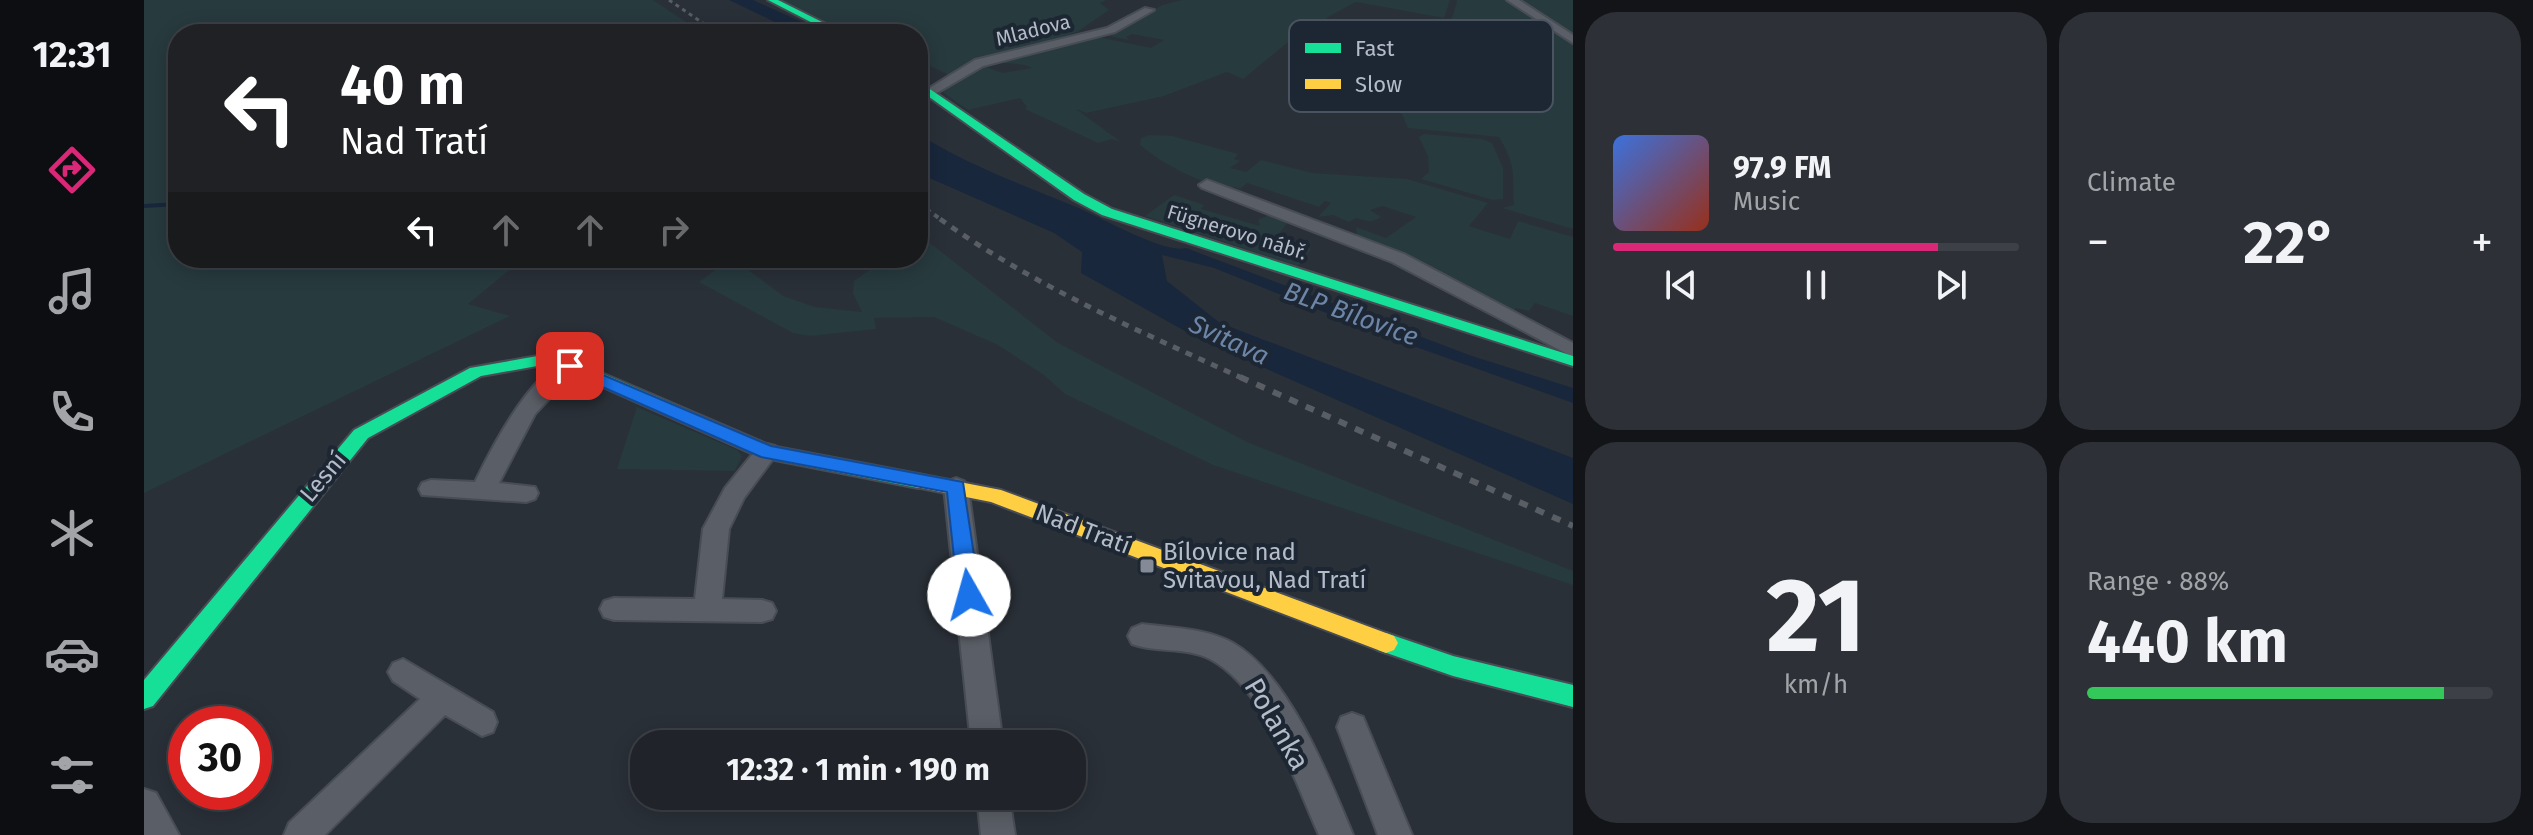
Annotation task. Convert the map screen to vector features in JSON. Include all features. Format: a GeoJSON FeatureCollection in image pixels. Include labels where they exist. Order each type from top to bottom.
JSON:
{"type":"FeatureCollection","features":[{"type":"Feature","properties":{"kind":"street"},"geometry":{"type":"LineString","coordinates":[[772,0],[821,24]]}},
{"type":"Feature","properties":{"kind":"street"},"geometry":{"type":"LineString","coordinates":[[1512,0],[1542,20]]}},
{"type":"Feature","properties":{"kind":"street","name":"Mladova"},"geometry":{"type":"LineString","coordinates":[[928,86],[979,63],[1111,30],[1149,10]]}},
{"type":"Feature","properties":{"kind":"street"},"geometry":{"type":"LineString","coordinates":[[1553,27],[1573,40]]}},
{"type":"Feature","properties":{"kind":"street","name":"Fügnerovo nábř."},"geometry":{"type":"LineString","coordinates":[[928,91],[1079,197],[1107,212],[1573,361]]}},
{"type":"Feature","properties":{"kind":"street","name":"Fügnerovo nábř."},"geometry":{"type":"LineString","coordinates":[[1207,185],[1398,258],[1573,351]]}},
{"type":"Feature","properties":{"kind":"street","name":"Lesní"},"geometry":{"type":"LineString","coordinates":[[144,698],[361,434],[476,372],[543,360],[570,366]]}},
{"type":"Feature","properties":{"kind":"street"},"geometry":{"type":"LineString","coordinates":[[483,491],[509,432],[539,393],[570,366]]}},
{"type":"Feature","properties":{"kind":"street","name":"Nad Tratí"},"geometry":{"type":"LineString","coordinates":[[570,366],[767,452],[994,495],[1409,651],[1453,666],[1573,696]]}},
{"type":"Feature","properties":{"kind":"street"},"geometry":{"type":"LineString","coordinates":[[707,610],[716,529],[734,494],[767,452]]}},
{"type":"Feature","properties":{"kind":"street"},"geometry":{"type":"LineString","coordinates":[[956,487],[985,730]]}},
{"type":"Feature","properties":{"kind":"street"},"geometry":{"type":"LineString","coordinates":[[431,489],[526,493]]}},
{"type":"Feature","properties":{"kind":"street"},"geometry":{"type":"LineString","coordinates":[[614,609],[762,611]]}},
{"type":"Feature","properties":{"kind":"street","name":"Polanka"},"geometry":{"type":"LineString","coordinates":[[1142,636],[1205,645],[1219,650],[1246,669],[1272,704],[1336,835]]}},
{"type":"Feature","properties":{"kind":"street"},"geometry":{"type":"LineString","coordinates":[[403,672],[482,722]]}},
{"type":"Feature","properties":{"kind":"street"},"geometry":{"type":"LineString","coordinates":[[301,835],[442,698]]}},
{"type":"Feature","properties":{"kind":"street"},"geometry":{"type":"LineString","coordinates":[[1352,727],[1395,835]]}},
{"type":"Feature","properties":{"kind":"street"},"geometry":{"type":"LineString","coordinates":[[144,805],[162,835]]}},
{"type":"Feature","properties":{"kind":"street"},"geometry":{"type":"LineString","coordinates":[[995,810],[998,835]]}},
{"type":"Feature","properties":{"kind":"green space"},"geometry":{"type":"Polygon","coordinates":[[[144,0],[653,0],[689,24],[168,24],[168,268],[512,268],[468,304],[510,316],[144,493],[144,0]]]}},
{"type":"Feature","properties":{"kind":"green space"},"geometry":{"type":"Polygon","coordinates":[[[781,0],[1106,0],[1100,3],[1109,10],[1077,32],[951,76],[928,65],[928,24],[830,24],[781,0]]]}},
{"type":"Feature","properties":{"kind":"green space"},"geometry":{"type":"Polygon","coordinates":[[[1182,0],[1450,0],[1444,18],[1356,2],[1326,20],[1289,20],[1289,43],[1243,79],[1227,72],[1164,96],[1086,113],[1076,109],[1121,142],[1113,139],[1098,143],[1025,109],[1027,107],[1020,98],[968,110],[941,91],[980,65],[1003,73],[1032,68],[993,61],[1093,36],[1151,48],[1164,40],[1132,34],[1126,37],[1129,40],[1100,34],[1163,5],[1182,0]]]}},
{"type":"Feature","properties":{"kind":"green space"},"geometry":{"type":"Polygon","coordinates":[[[1457,0],[1509,0],[1539,20],[1450,20],[1457,0]]]}},
{"type":"Feature","properties":{"kind":"green space"},"geometry":{"type":"Polygon","coordinates":[[[1514,0],[1573,0],[1573,39],[1553,26],[1553,20],[1544,20],[1514,0]]]}},
{"type":"Feature","properties":{"kind":"green space"},"geometry":{"type":"Polygon","coordinates":[[[1553,30],[1573,43],[1573,229],[1502,208],[1514,205],[1513,177],[1509,156],[1499,137],[1408,128],[1401,112],[1553,112],[1553,30]]]}},
{"type":"Feature","properties":{"kind":"green space"},"geometry":{"type":"Polygon","coordinates":[[[1424,134],[1482,139],[1492,143],[1503,168],[1503,199],[1493,200],[1421,179],[1429,172],[1428,156],[1419,137],[1424,134]]]}},
{"type":"Feature","properties":{"kind":"green space"},"geometry":{"type":"Polygon","coordinates":[[[1150,135],[1172,136],[1238,154],[1234,159],[1240,161],[1230,168],[1246,172],[1261,160],[1312,173],[1407,179],[1488,203],[1469,226],[1510,239],[1518,221],[1573,237],[1573,316],[1535,303],[1529,311],[1515,308],[1515,313],[1357,236],[1356,227],[1386,238],[1416,217],[1383,206],[1370,210],[1381,217],[1378,219],[1369,221],[1356,218],[1349,222],[1333,215],[1318,217],[1331,203],[1325,201],[1319,207],[1247,183],[1240,189],[1234,187],[1229,191],[1182,172],[1150,153],[1140,145],[1141,138],[1150,135]]]}},
{"type":"Feature","properties":{"kind":"green space"},"geometry":{"type":"Polygon","coordinates":[[[1174,195],[1204,205],[1201,209],[1260,226],[1258,220],[1271,214],[1289,221],[1275,239],[1311,249],[1298,266],[1145,216],[1174,195]]]}},
{"type":"Feature","properties":{"kind":"green space"},"geometry":{"type":"Polygon","coordinates":[[[928,242],[1058,343],[1247,442],[1573,571],[1573,585],[1213,465],[1065,394],[1044,375],[998,345],[934,317],[874,318],[876,329],[810,336],[793,333],[699,282],[718,268],[745,268],[783,296],[815,307],[862,312],[853,293],[854,281],[873,268],[928,268],[928,242]]]}},
{"type":"Feature","properties":{"kind":"green space"},"geometry":{"type":"Polygon","coordinates":[[[637,407],[737,450],[742,456],[735,471],[617,469],[637,407]]]}},
{"type":"Feature","properties":{"kind":"water"},"geometry":{"type":"Polygon","coordinates":[[[729,0],[753,0],[806,24],[779,24],[729,0]]]}},
{"type":"Feature","properties":{"kind":"water"},"geometry":{"type":"Polygon","coordinates":[[[928,140],[975,165],[1147,240],[1186,248],[1472,356],[1573,388],[1573,403],[1374,332],[1214,268],[1162,255],[1167,281],[1220,323],[1573,458],[1573,504],[1201,340],[1081,273],[1082,252],[1054,233],[928,177],[928,140]]]}},
{"type":"Feature","properties":{"kind":"waterway"},"geometry":{"type":"LineString","coordinates":[[144,206],[168,205]]}},
{"type":"Feature","properties":{"kind":"railway"},"geometry":{"type":"LineString","coordinates":[[669,0],[704,24]]}},
{"type":"Feature","properties":{"kind":"railway"},"geometry":{"type":"LineString","coordinates":[[928,210],[943,221]]}},
{"type":"Feature","properties":{"kind":"railway"},"geometry":{"type":"LineString","coordinates":[[943,221],[1012,266],[1050,286],[1244,379]]}},
{"type":"Feature","properties":{"kind":"railway"},"geometry":{"type":"LineString","coordinates":[[1240,377],[1573,526]]}},
{"type":"Feature","properties":{"kind":"traffic: fast"},"geometry":{"type":"LineString","coordinates":[[772,0],[821,24]]}},
{"type":"Feature","properties":{"kind":"traffic: fast"},"geometry":{"type":"LineString","coordinates":[[928,91],[1079,197],[1107,212],[1573,361]]}},
{"type":"Feature","properties":{"kind":"traffic: fast"},"geometry":{"type":"LineString","coordinates":[[144,698],[361,434],[476,372],[543,360],[570,366],[767,452],[918,481]]}},
{"type":"Feature","properties":{"kind":"traffic: fast"},"geometry":{"type":"LineString","coordinates":[[1386,643],[1453,666],[1573,696]]}},
{"type":"Feature","properties":{"kind":"traffic: slow"},"geometry":{"type":"LineString","coordinates":[[918,481],[994,495],[1386,643]]}},
{"type":"Feature","properties":{"kind":"place","name":"Bílovice nad Svitavou, Nad Tratí"},"geometry":{"type":"Point","coordinates":[1147,566]}},
{"type":"Feature","properties":{"kind":"route"},"geometry":{"type":"LineString","coordinates":[[570,366],[767,452],[956,487],[969,595]]}},
{"type":"Feature","properties":{"kind":"water label","name":"BLP Bílovice"},"geometry":{"type":"Point","coordinates":[1351,314]}},
{"type":"Feature","properties":{"kind":"water label","name":"Svitava"},"geometry":{"type":"Point","coordinates":[1229,340]}}]}
